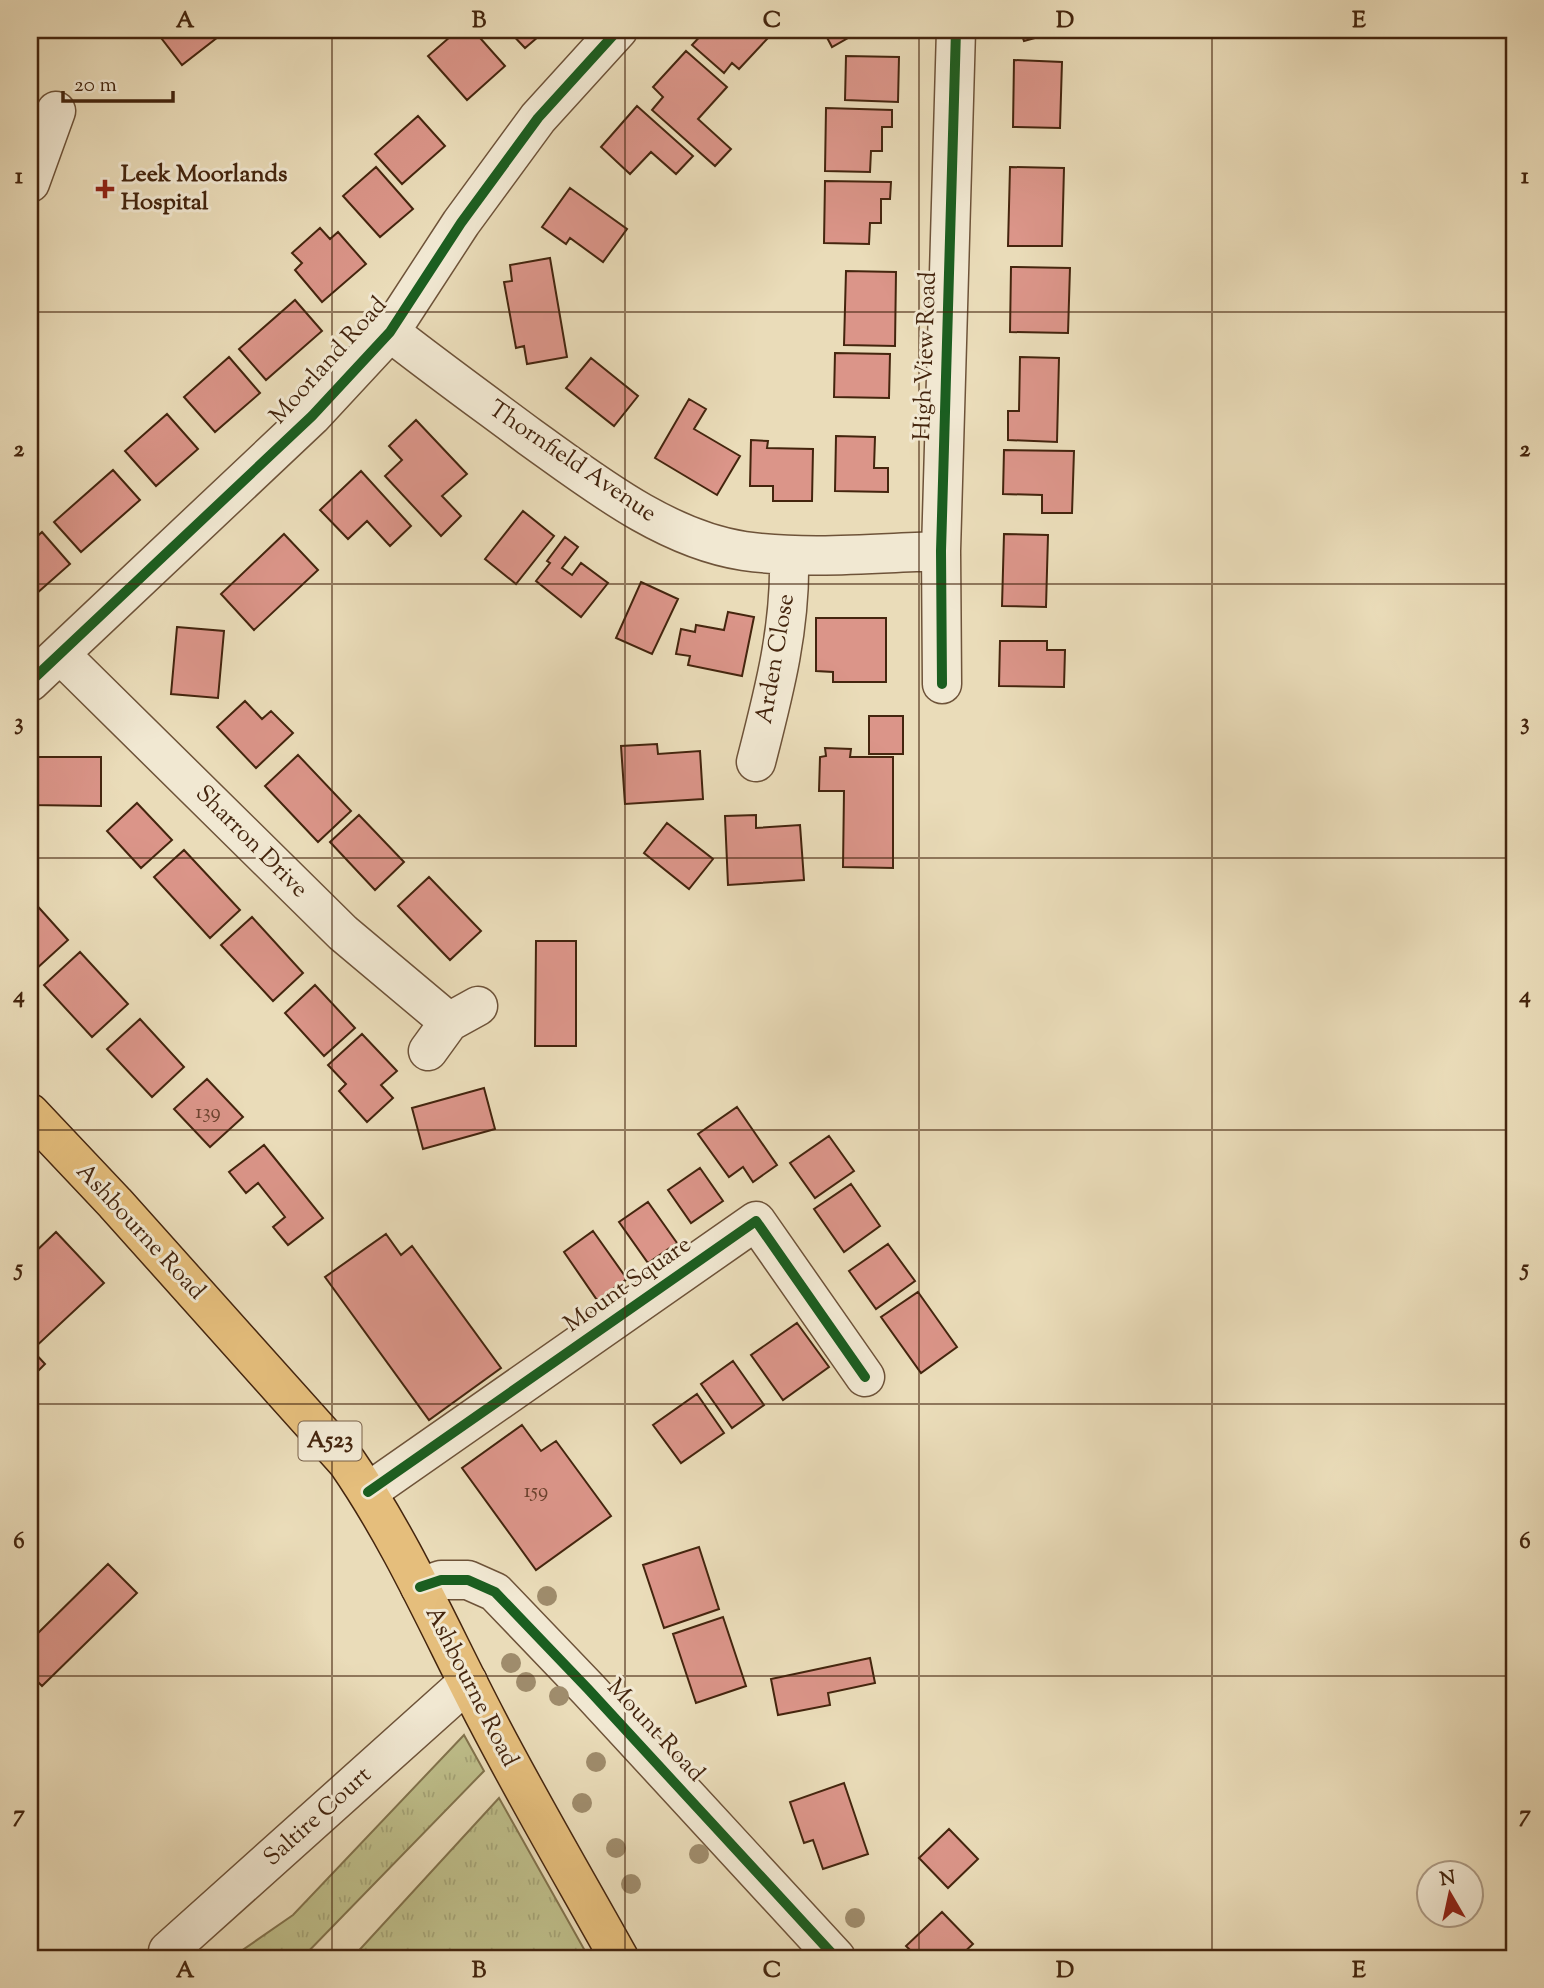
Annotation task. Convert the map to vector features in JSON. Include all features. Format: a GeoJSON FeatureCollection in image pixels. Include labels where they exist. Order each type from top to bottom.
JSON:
{"type":"FeatureCollection","features":[{"type":"Feature","properties":{"kind":"highway","name":"Ashbourne Road"},"geometry":{"type":"LineString","coordinates":[[30,1113],[322,1432],[368,1492],[509,1760],[619,1958]]}},
{"type":"Feature","properties":{"kind":"street","name":"Moorland Road"},"geometry":{"type":"LineString","coordinates":[[30,682],[312,416],[390,332],[461,223],[538,118],[618,30]]}},
{"type":"Feature","properties":{"kind":"street","name":"High View Road"},"geometry":{"type":"LineString","coordinates":[[942,684],[941,551],[956,30]]}},
{"type":"Feature","properties":{"kind":"street"},"geometry":{"type":"LineString","coordinates":[[30,183],[56,111]]}},
{"type":"Feature","properties":{"kind":"street","name":"Thornfield Avenue"},"geometry":{"type":"LineString","coordinates":[[390,332],[443,374],[588,479],[647,516],[702,539],[742,550],[789,555],[941,551]]}},
{"type":"Feature","properties":{"kind":"street","name":"Arden Close"},"geometry":{"type":"LineString","coordinates":[[756,762],[776,683],[786,629],[790,595],[789,555]]}},
{"type":"Feature","properties":{"kind":"street","name":"Sharron Drive"},"geometry":{"type":"LineString","coordinates":[[61,654],[343,933],[452,1026]]}},
{"type":"Feature","properties":{"kind":"street","name":"Mount Square"},"geometry":{"type":"LineString","coordinates":[[368,1492],[756,1221],[865,1377]]}},
{"type":"Feature","properties":{"kind":"street","name":"Mount Road"},"geometry":{"type":"LineString","coordinates":[[419,1587],[441,1580],[468,1580],[495,1592],[836,1958]]}},
{"type":"Feature","properties":{"kind":"street","name":"Saltire Court"},"geometry":{"type":"LineString","coordinates":[[168,1951],[468,1682]]}},
{"type":"Feature","properties":{"kind":"green space"},"geometry":{"type":"Polygon","coordinates":[[[464,1735],[484,1771],[302,1958],[231,1958],[293,1915],[464,1735]]]}},
{"type":"Feature","properties":{"kind":"green space"},"geometry":{"type":"Polygon","coordinates":[[[499,1798],[589,1958],[352,1958],[499,1798]]]}},
{"type":"Feature","properties":{"kind":"building"},"geometry":{"type":"Polygon","coordinates":[[[155,30],[227,30],[182,65],[155,30]]]}},
{"type":"Feature","properties":{"kind":"building"},"geometry":{"type":"Polygon","coordinates":[[[458,30],[473,30],[505,66],[467,100],[428,56],[458,30]]]}},
{"type":"Feature","properties":{"kind":"building"},"geometry":{"type":"Polygon","coordinates":[[[508,30],[544,30],[545,31],[525,48],[508,30]]]}},
{"type":"Feature","properties":{"kind":"building"},"geometry":{"type":"Polygon","coordinates":[[[706,30],[762,30],[760,32],[767,39],[739,69],[732,63],[724,73],[692,45],[706,30]]]}},
{"type":"Feature","properties":{"kind":"building"},"geometry":{"type":"Polygon","coordinates":[[[823,30],[862,30],[832,47],[823,30]]]}},
{"type":"Feature","properties":{"kind":"building"},"geometry":{"type":"Polygon","coordinates":[[[1020,30],[1064,30],[1024,41],[1020,30]]]}},
{"type":"Feature","properties":{"kind":"building"},"geometry":{"type":"Polygon","coordinates":[[[686,51],[727,87],[698,119],[731,149],[715,166],[652,110],[663,97],[653,87],[686,51]]]}},
{"type":"Feature","properties":{"kind":"building"},"geometry":{"type":"Polygon","coordinates":[[[846,56],[899,57],[898,102],[845,100],[846,56]]]}},
{"type":"Feature","properties":{"kind":"building"},"geometry":{"type":"Polygon","coordinates":[[[1014,60],[1062,62],[1060,128],[1013,127],[1014,60]]]}},
{"type":"Feature","properties":{"kind":"building"},"geometry":{"type":"Polygon","coordinates":[[[637,106],[693,156],[676,174],[651,152],[630,174],[601,147],[637,106]]]}},
{"type":"Feature","properties":{"kind":"building"},"geometry":{"type":"Polygon","coordinates":[[[826,108],[892,110],[892,127],[882,127],[882,151],[871,151],[870,172],[825,171],[826,108]]]}},
{"type":"Feature","properties":{"kind":"building"},"geometry":{"type":"Polygon","coordinates":[[[418,116],[445,146],[402,184],[375,154],[418,116]]]}},
{"type":"Feature","properties":{"kind":"building"},"geometry":{"type":"Polygon","coordinates":[[[376,167],[413,209],[380,237],[343,196],[376,167]]]}},
{"type":"Feature","properties":{"kind":"building"},"geometry":{"type":"Polygon","coordinates":[[[1010,167],[1064,168],[1062,246],[1008,246],[1010,167]]]}},
{"type":"Feature","properties":{"kind":"building"},"geometry":{"type":"Polygon","coordinates":[[[825,181],[891,182],[890,199],[881,199],[881,223],[870,223],[869,244],[824,243],[825,181]]]}},
{"type":"Feature","properties":{"kind":"building"},"geometry":{"type":"Polygon","coordinates":[[[570,188],[627,229],[603,262],[570,238],[566,244],[542,227],[570,188]]]}},
{"type":"Feature","properties":{"kind":"building"},"geometry":{"type":"Polygon","coordinates":[[[320,228],[330,239],[338,232],[366,264],[322,302],[295,270],[302,263],[292,253],[320,228]]]}},
{"type":"Feature","properties":{"kind":"building"},"geometry":{"type":"Polygon","coordinates":[[[550,258],[567,357],[527,364],[524,346],[516,348],[504,282],[512,281],[510,265],[550,258]]]}},
{"type":"Feature","properties":{"kind":"building"},"geometry":{"type":"Polygon","coordinates":[[[1011,267],[1070,268],[1068,333],[1010,332],[1011,267]]]}},
{"type":"Feature","properties":{"kind":"building"},"geometry":{"type":"Polygon","coordinates":[[[846,271],[896,272],[895,346],[844,345],[846,271]]]}},
{"type":"Feature","properties":{"kind":"building"},"geometry":{"type":"Polygon","coordinates":[[[295,300],[322,331],[266,380],[239,349],[295,300]]]}},
{"type":"Feature","properties":{"kind":"building"},"geometry":{"type":"Polygon","coordinates":[[[835,353],[890,354],[889,398],[834,397],[835,353]]]}},
{"type":"Feature","properties":{"kind":"building"},"geometry":{"type":"Polygon","coordinates":[[[229,357],[260,393],[215,432],[184,397],[229,357]]]}},
{"type":"Feature","properties":{"kind":"building"},"geometry":{"type":"Polygon","coordinates":[[[1020,357],[1059,358],[1057,442],[1008,440],[1008,411],[1019,411],[1020,357]]]}},
{"type":"Feature","properties":{"kind":"building"},"geometry":{"type":"Polygon","coordinates":[[[591,358],[638,396],[614,426],[566,388],[591,358]]]}},
{"type":"Feature","properties":{"kind":"building"},"geometry":{"type":"Polygon","coordinates":[[[689,399],[706,409],[694,429],[740,456],[717,495],[655,458],[689,399]]]}},
{"type":"Feature","properties":{"kind":"building"},"geometry":{"type":"Polygon","coordinates":[[[167,414],[198,449],[156,486],[125,451],[167,414]]]}},
{"type":"Feature","properties":{"kind":"building"},"geometry":{"type":"Polygon","coordinates":[[[416,420],[467,474],[442,496],[461,516],[441,536],[385,476],[402,460],[389,446],[416,420]]]}},
{"type":"Feature","properties":{"kind":"building"},"geometry":{"type":"Polygon","coordinates":[[[836,436],[875,437],[874,468],[888,468],[888,492],[835,491],[836,436]]]}},
{"type":"Feature","properties":{"kind":"building"},"geometry":{"type":"Polygon","coordinates":[[[751,440],[768,441],[767,448],[813,449],[812,501],[773,501],[773,486],[750,486],[751,440]]]}},
{"type":"Feature","properties":{"kind":"building"},"geometry":{"type":"Polygon","coordinates":[[[1004,450],[1074,451],[1072,513],[1042,513],[1042,495],[1003,494],[1004,450]]]}},
{"type":"Feature","properties":{"kind":"building"},"geometry":{"type":"Polygon","coordinates":[[[113,470],[140,500],[81,552],[54,522],[113,470]]]}},
{"type":"Feature","properties":{"kind":"building"},"geometry":{"type":"Polygon","coordinates":[[[361,471],[411,526],[390,546],[367,521],[348,539],[320,510],[361,471]]]}},
{"type":"Feature","properties":{"kind":"building"},"geometry":{"type":"Polygon","coordinates":[[[523,511],[554,536],[516,584],[485,559],[523,511]]]}},
{"type":"Feature","properties":{"kind":"building"},"geometry":{"type":"Polygon","coordinates":[[[42,532],[70,564],[36,594],[30,586],[30,543],[42,532]]]}},
{"type":"Feature","properties":{"kind":"building"},"geometry":{"type":"Polygon","coordinates":[[[284,534],[318,570],[254,630],[221,594],[284,534]]]}},
{"type":"Feature","properties":{"kind":"building"},"geometry":{"type":"Polygon","coordinates":[[[1004,534],[1048,535],[1046,607],[1002,606],[1004,534]]]}},
{"type":"Feature","properties":{"kind":"building"},"geometry":{"type":"Polygon","coordinates":[[[565,537],[578,547],[562,568],[572,575],[581,563],[608,583],[581,617],[536,581],[565,537]]]}},
{"type":"Feature","properties":{"kind":"building"},"geometry":{"type":"Polygon","coordinates":[[[641,582],[678,599],[652,654],[616,638],[641,582]]]}},
{"type":"Feature","properties":{"kind":"building"},"geometry":{"type":"Polygon","coordinates":[[[728,612],[754,617],[742,676],[688,665],[690,656],[676,654],[681,629],[695,632],[696,625],[724,630],[728,612]]]}},
{"type":"Feature","properties":{"kind":"building"},"geometry":{"type":"Polygon","coordinates":[[[816,618],[886,618],[886,682],[833,682],[833,672],[816,671],[816,618]]]}},
{"type":"Feature","properties":{"kind":"building"},"geometry":{"type":"Polygon","coordinates":[[[177,627],[224,631],[218,698],[171,694],[177,627]]]}},
{"type":"Feature","properties":{"kind":"building"},"geometry":{"type":"Polygon","coordinates":[[[1000,641],[1047,641],[1047,650],[1065,650],[1064,687],[999,686],[1000,641]]]}},
{"type":"Feature","properties":{"kind":"building"},"geometry":{"type":"Polygon","coordinates":[[[245,701],[262,719],[271,711],[293,733],[256,768],[217,727],[245,701]]]}},
{"type":"Feature","properties":{"kind":"building"},"geometry":{"type":"Polygon","coordinates":[[[869,716],[903,716],[903,754],[869,754],[869,716]]]}},
{"type":"Feature","properties":{"kind":"building"},"geometry":{"type":"Polygon","coordinates":[[[657,744],[658,754],[700,751],[703,799],[625,804],[621,746],[657,744]]]}},
{"type":"Feature","properties":{"kind":"building"},"geometry":{"type":"Polygon","coordinates":[[[825,748],[851,749],[850,757],[893,757],[893,868],[843,867],[844,791],[819,791],[820,757],[826,756],[825,748]]]}},
{"type":"Feature","properties":{"kind":"building"},"geometry":{"type":"Polygon","coordinates":[[[298,755],[351,811],[318,842],[265,786],[298,755]]]}},
{"type":"Feature","properties":{"kind":"building"},"geometry":{"type":"Polygon","coordinates":[[[30,757],[101,757],[101,806],[30,805],[30,757]]]}},
{"type":"Feature","properties":{"kind":"building"},"geometry":{"type":"Polygon","coordinates":[[[137,803],[172,840],[141,868],[107,831],[137,803]]]}},
{"type":"Feature","properties":{"kind":"building"},"geometry":{"type":"Polygon","coordinates":[[[359,815],[404,862],[375,890],[330,842],[359,815]]]}},
{"type":"Feature","properties":{"kind":"building"},"geometry":{"type":"Polygon","coordinates":[[[756,815],[756,828],[800,825],[804,880],[728,885],[725,816],[756,815]]]}},
{"type":"Feature","properties":{"kind":"building"},"geometry":{"type":"Polygon","coordinates":[[[667,823],[713,859],[689,889],[644,853],[667,823]]]}},
{"type":"Feature","properties":{"kind":"building"},"geometry":{"type":"Polygon","coordinates":[[[184,850],[240,910],[210,938],[154,877],[184,850]]]}},
{"type":"Feature","properties":{"kind":"building"},"geometry":{"type":"Polygon","coordinates":[[[429,877],[481,931],[450,960],[398,906],[429,877]]]}},
{"type":"Feature","properties":{"kind":"building"},"geometry":{"type":"Polygon","coordinates":[[[32,900],[68,940],[35,970],[30,964],[32,900]]]}},
{"type":"Feature","properties":{"kind":"building"},"geometry":{"type":"Polygon","coordinates":[[[252,917],[303,973],[273,1001],[221,945],[252,917]]]}},
{"type":"Feature","properties":{"kind":"building"},"geometry":{"type":"Polygon","coordinates":[[[536,941],[576,941],[576,1046],[535,1046],[536,941]]]}},
{"type":"Feature","properties":{"kind":"building"},"geometry":{"type":"Polygon","coordinates":[[[80,952],[128,1004],[92,1037],[44,985],[80,952]]]}},
{"type":"Feature","properties":{"kind":"building"},"geometry":{"type":"Polygon","coordinates":[[[315,985],[355,1028],[324,1056],[285,1013],[315,985]]]}},
{"type":"Feature","properties":{"kind":"building"},"geometry":{"type":"Polygon","coordinates":[[[140,1019],[184,1067],[152,1097],[107,1049],[140,1019]]]}},
{"type":"Feature","properties":{"kind":"building"},"geometry":{"type":"Polygon","coordinates":[[[362,1034],[397,1071],[381,1085],[393,1098],[367,1122],[339,1091],[346,1084],[328,1065],[362,1034]]]}},
{"type":"Feature","properties":{"kind":"building"},"geometry":{"type":"Polygon","coordinates":[[[207,1079],[243,1117],[210,1147],[174,1109],[207,1079]]]}},
{"type":"Feature","properties":{"kind":"building"},"geometry":{"type":"Polygon","coordinates":[[[484,1088],[495,1129],[423,1149],[412,1108],[484,1088]]]}},
{"type":"Feature","properties":{"kind":"building"},"geometry":{"type":"Polygon","coordinates":[[[737,1107],[777,1165],[753,1182],[743,1167],[729,1177],[698,1134],[737,1107]]]}},
{"type":"Feature","properties":{"kind":"building"},"geometry":{"type":"Polygon","coordinates":[[[829,1136],[854,1171],[815,1198],[790,1163],[829,1136]]]}},
{"type":"Feature","properties":{"kind":"building"},"geometry":{"type":"Polygon","coordinates":[[[264,1145],[323,1218],[288,1245],[273,1227],[285,1217],[258,1183],[246,1193],[229,1172],[264,1145]]]}},
{"type":"Feature","properties":{"kind":"building"},"geometry":{"type":"Polygon","coordinates":[[[700,1168],[723,1201],[691,1223],[668,1190],[700,1168]]]}},
{"type":"Feature","properties":{"kind":"building"},"geometry":{"type":"Polygon","coordinates":[[[851,1184],[880,1226],[844,1252],[814,1209],[851,1184]]]}},
{"type":"Feature","properties":{"kind":"building"},"geometry":{"type":"Polygon","coordinates":[[[648,1202],[677,1243],[648,1263],[619,1222],[648,1202]]]}},
{"type":"Feature","properties":{"kind":"building"},"geometry":{"type":"Polygon","coordinates":[[[593,1231],[627,1279],[597,1300],[564,1252],[593,1231]]]}},
{"type":"Feature","properties":{"kind":"building"},"geometry":{"type":"Polygon","coordinates":[[[56,1232],[104,1283],[32,1350],[45,1364],[30,1379],[30,1257],[56,1232]]]}},
{"type":"Feature","properties":{"kind":"building"},"geometry":{"type":"Polygon","coordinates":[[[386,1234],[401,1255],[412,1246],[501,1368],[429,1420],[325,1277],[386,1234]]]}},
{"type":"Feature","properties":{"kind":"building"},"geometry":{"type":"Polygon","coordinates":[[[888,1244],[915,1281],[876,1309],[849,1271],[888,1244]]]}},
{"type":"Feature","properties":{"kind":"building"},"geometry":{"type":"Polygon","coordinates":[[[918,1292],[957,1347],[921,1373],[881,1317],[918,1292]]]}},
{"type":"Feature","properties":{"kind":"building"},"geometry":{"type":"Polygon","coordinates":[[[797,1323],[829,1367],[783,1400],[751,1355],[797,1323]]]}},
{"type":"Feature","properties":{"kind":"building"},"geometry":{"type":"Polygon","coordinates":[[[733,1361],[764,1405],[732,1428],[701,1384],[733,1361]]]}},
{"type":"Feature","properties":{"kind":"building"},"geometry":{"type":"Polygon","coordinates":[[[697,1394],[724,1433],[681,1463],[653,1425],[697,1394]]]}},
{"type":"Feature","properties":{"kind":"building"},"geometry":{"type":"Polygon","coordinates":[[[522,1425],[541,1451],[556,1441],[611,1516],[536,1570],[462,1468],[522,1425]]]}},
{"type":"Feature","properties":{"kind":"building"},"geometry":{"type":"Polygon","coordinates":[[[699,1547],[719,1609],[664,1628],[643,1565],[699,1547]]]}},
{"type":"Feature","properties":{"kind":"building"},"geometry":{"type":"Polygon","coordinates":[[[108,1564],[137,1593],[42,1686],[30,1674],[30,1641],[108,1564]]]}},
{"type":"Feature","properties":{"kind":"building"},"geometry":{"type":"Polygon","coordinates":[[[723,1617],[746,1686],[696,1703],[673,1634],[723,1617]]]}},
{"type":"Feature","properties":{"kind":"building"},"geometry":{"type":"Polygon","coordinates":[[[870,1658],[875,1683],[828,1693],[830,1705],[778,1715],[771,1679],[870,1658]]]}},
{"type":"Feature","properties":{"kind":"building"},"geometry":{"type":"Polygon","coordinates":[[[844,1783],[868,1854],[823,1869],[813,1840],[804,1843],[790,1802],[844,1783]]]}},
{"type":"Feature","properties":{"kind":"building"},"geometry":{"type":"Polygon","coordinates":[[[949,1829],[978,1859],[948,1888],[919,1858],[949,1829]]]}},
{"type":"Feature","properties":{"kind":"building"},"geometry":{"type":"Polygon","coordinates":[[[942,1912],[973,1944],[958,1958],[918,1958],[906,1946],[942,1912]]]}},
{"type":"Feature","properties":{"kind":"cycle path"},"geometry":{"type":"LineString","coordinates":[[30,682],[312,416],[390,332],[461,223],[538,118],[618,30]]}},
{"type":"Feature","properties":{"kind":"cycle path"},"geometry":{"type":"LineString","coordinates":[[942,684],[941,551],[956,30]]}},
{"type":"Feature","properties":{"kind":"cycle path"},"geometry":{"type":"LineString","coordinates":[[368,1492],[756,1221],[865,1377]]}},
{"type":"Feature","properties":{"kind":"cycle path"},"geometry":{"type":"LineString","coordinates":[[420,1587],[441,1580],[468,1580],[495,1592],[836,1958]]}},
{"type":"Feature","properties":{"kind":"place","name":"Leek Moorlands Hospital"},"geometry":{"type":"Point","coordinates":[105,189]}}]}
